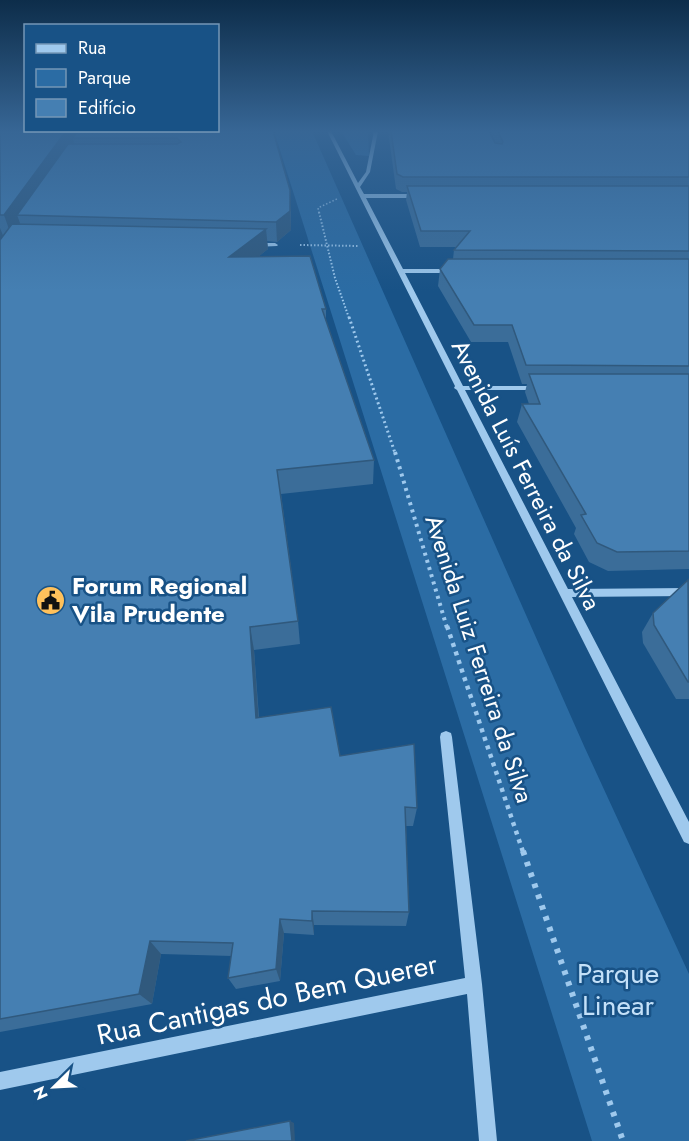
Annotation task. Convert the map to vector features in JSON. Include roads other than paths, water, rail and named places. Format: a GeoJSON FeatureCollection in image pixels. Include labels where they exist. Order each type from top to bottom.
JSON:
{"type":"FeatureCollection","features":[{"type":"Feature","properties":{"kind":"street","name":"Avenida Luís Ferreira da Silva"},"geometry":{"type":"LineString","coordinates":[[356,184],[689,837]]}},
{"type":"Feature","properties":{"kind":"street"},"geometry":{"type":"LineString","coordinates":[[361,196],[431,196]]}},
{"type":"Feature","properties":{"kind":"street"},"geometry":{"type":"LineString","coordinates":[[252,244],[275,245]]}},
{"type":"Feature","properties":{"kind":"street"},"geometry":{"type":"LineString","coordinates":[[399,271],[457,271]]}},
{"type":"Feature","properties":{"kind":"street"},"geometry":{"type":"LineString","coordinates":[[458,388],[551,388]]}},
{"type":"Feature","properties":{"kind":"street"},"geometry":{"type":"LineString","coordinates":[[563,593],[689,592]]}},
{"type":"Feature","properties":{"kind":"street"},"geometry":{"type":"LineString","coordinates":[[446,737],[474,984],[488,1141]]}},
{"type":"Feature","properties":{"kind":"street","name":"Rua Cantigas do Bem Querer"},"geometry":{"type":"LineString","coordinates":[[0,1081],[474,984]]}},
{"type":"Feature","properties":{"kind":"place","name":"Forum Regional Vila Prudente"},"geometry":{"type":"Point","coordinates":[51,600]}},
{"type":"Feature","properties":{"kind":"park label","name":"Parque Linear"},"geometry":{"type":"Point","coordinates":[618,989]}}]}
